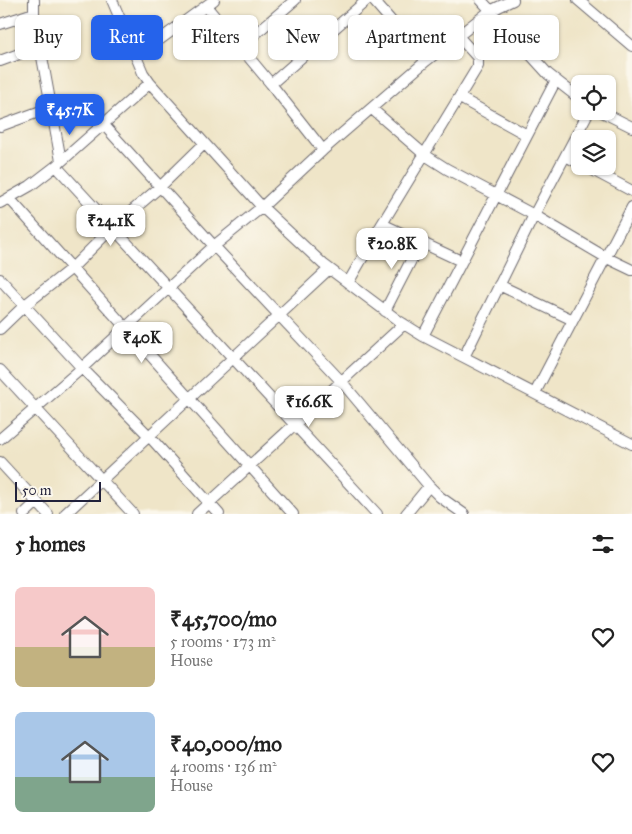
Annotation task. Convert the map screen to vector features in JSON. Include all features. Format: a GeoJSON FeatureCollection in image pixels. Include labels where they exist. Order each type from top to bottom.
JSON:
{"type":"FeatureCollection","features":[{"type":"Feature","properties":{"kind":"street"},"geometry":{"type":"LineString","coordinates":[[0,24],[34,13],[34,0]]}},
{"type":"Feature","properties":{"kind":"street"},"geometry":{"type":"LineString","coordinates":[[112,0],[118,15]]}},
{"type":"Feature","properties":{"kind":"street"},"geometry":{"type":"LineString","coordinates":[[258,32],[295,0]]}},
{"type":"Feature","properties":{"kind":"street"},"geometry":{"type":"LineString","coordinates":[[271,84],[367,0]]}},
{"type":"Feature","properties":{"kind":"street"},"geometry":{"type":"LineString","coordinates":[[0,439],[82,368],[125,326],[214,246],[262,207],[323,150],[426,61],[373,0]]}},
{"type":"Feature","properties":{"kind":"street"},"geometry":{"type":"LineString","coordinates":[[481,0],[548,74],[571,92]]}},
{"type":"Feature","properties":{"kind":"street"},"geometry":{"type":"LineString","coordinates":[[464,31],[490,11],[513,0]]}},
{"type":"Feature","properties":{"kind":"street"},"geometry":{"type":"LineString","coordinates":[[578,0],[632,46]]}},
{"type":"Feature","properties":{"kind":"street"},"geometry":{"type":"LineString","coordinates":[[163,37],[210,3],[218,15]]}},
{"type":"Feature","properties":{"kind":"street"},"geometry":{"type":"LineString","coordinates":[[348,283],[475,73],[479,62],[478,58],[464,43]]}},
{"type":"Feature","properties":{"kind":"street"},"geometry":{"type":"LineString","coordinates":[[0,61],[15,56]]}},
{"type":"Feature","properties":{"kind":"street"},"geometry":{"type":"LineString","coordinates":[[44,60],[58,163],[168,289],[377,514]]}},
{"type":"Feature","properties":{"kind":"street"},"geometry":{"type":"LineString","coordinates":[[138,60],[150,83],[204,144],[262,207],[329,269],[385,311],[423,336],[632,444]]}},
{"type":"Feature","properties":{"kind":"street"},"geometry":{"type":"LineString","coordinates":[[251,60],[323,150]]}},
{"type":"Feature","properties":{"kind":"street"},"geometry":{"type":"LineString","coordinates":[[423,336],[556,80]]}},
{"type":"Feature","properties":{"kind":"street"},"geometry":{"type":"LineString","coordinates":[[150,83],[30,186],[4,200],[72,268],[293,514]]}},
{"type":"Feature","properties":{"kind":"street"},"geometry":{"type":"LineString","coordinates":[[460,98],[527,135]]}},
{"type":"Feature","properties":{"kind":"street"},"geometry":{"type":"LineString","coordinates":[[0,126],[52,107]]}},
{"type":"Feature","properties":{"kind":"street"},"geometry":{"type":"LineString","coordinates":[[372,109],[426,155],[607,258],[632,270]]}},
{"type":"Feature","properties":{"kind":"street"},"geometry":{"type":"LineString","coordinates":[[464,356],[534,215],[584,120]]}},
{"type":"Feature","properties":{"kind":"street"},"geometry":{"type":"LineString","coordinates":[[616,120],[632,128]]}},
{"type":"Feature","properties":{"kind":"street"},"geometry":{"type":"LineString","coordinates":[[103,124],[214,246],[280,314],[341,382],[429,486],[440,497],[464,514]]}},
{"type":"Feature","properties":{"kind":"street"},"geometry":{"type":"LineString","coordinates":[[0,329],[25,305],[72,268],[113,227],[160,187],[204,144]]}},
{"type":"Feature","properties":{"kind":"street"},"geometry":{"type":"LineString","coordinates":[[566,156],[571,159]]}},
{"type":"Feature","properties":{"kind":"street"},"geometry":{"type":"LineString","coordinates":[[602,175],[632,191]]}},
{"type":"Feature","properties":{"kind":"street"},"geometry":{"type":"LineString","coordinates":[[535,393],[632,207]]}},
{"type":"Feature","properties":{"kind":"street"},"geometry":{"type":"LineString","coordinates":[[382,224],[461,261]]}},
{"type":"Feature","properties":{"kind":"street"},"geometry":{"type":"LineString","coordinates":[[385,311],[421,241]]}},
{"type":"Feature","properties":{"kind":"street"},"geometry":{"type":"LineString","coordinates":[[65,514],[329,269]]}},
{"type":"Feature","properties":{"kind":"street"},"geometry":{"type":"LineString","coordinates":[[0,279],[82,368],[149,436],[219,514]]}},
{"type":"Feature","properties":{"kind":"street"},"geometry":{"type":"LineString","coordinates":[[499,284],[573,320]]}},
{"type":"Feature","properties":{"kind":"street"},"geometry":{"type":"LineString","coordinates":[[197,514],[404,324]]}},
{"type":"Feature","properties":{"kind":"street"},"geometry":{"type":"LineString","coordinates":[[0,370],[133,514]]}},
{"type":"Feature","properties":{"kind":"street"},"geometry":{"type":"LineString","coordinates":[[0,462],[48,514]]}},
{"type":"Feature","properties":{"kind":"street"},"geometry":{"type":"LineString","coordinates":[[406,514],[429,486]]}},
{"type":"Feature","properties":{"kind":"street"},"geometry":{"type":"LineString","coordinates":[[24,514],[37,502]]}}]}
